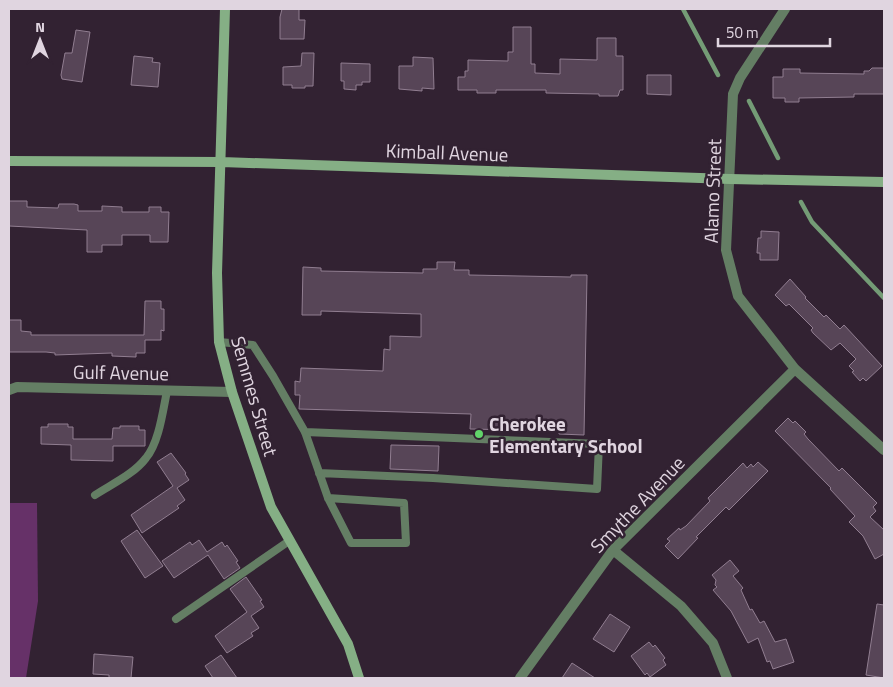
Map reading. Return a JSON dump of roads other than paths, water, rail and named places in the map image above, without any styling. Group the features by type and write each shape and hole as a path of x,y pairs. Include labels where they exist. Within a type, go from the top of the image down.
{"main road":[{"name":"Semmes Street","path":"225,9 222,162 217,273 219,342 232,392 271,507 348,644 359,678"},
{"name":"Kimball Avenue","path":"9,160 222,162 730,179 884,182"}],"street":[{"name":"Alamo Street","path":"785,9 740,78 732,94 726,250 738,296 795,369 884,450"},
{"name":"Smythe Avenue","path":"520,678 613,550 795,369"},
{"name":"Gulf Avenue","path":"9,390 16,387 232,392"},
{"path":"613,550 681,606 713,643 727,678"}],"lane":[{"path":"219,342 252,345 273,376 305,432 328,498 351,543 406,543 404,504 328,498"},
{"path":"95,496 147,458 161,422 167,391"},
{"path":"305,432 598,444 597,490 433,478 319,473"},
{"path":"176,619 289,541"}],"waterway":[{"path":"683,9 718,75"},
{"path":"749,101 778,158"},
{"path":"801,202 812,222 884,298"}],"place":[{"name":"Cherokee Elementary School","path":"479,434"}]}
